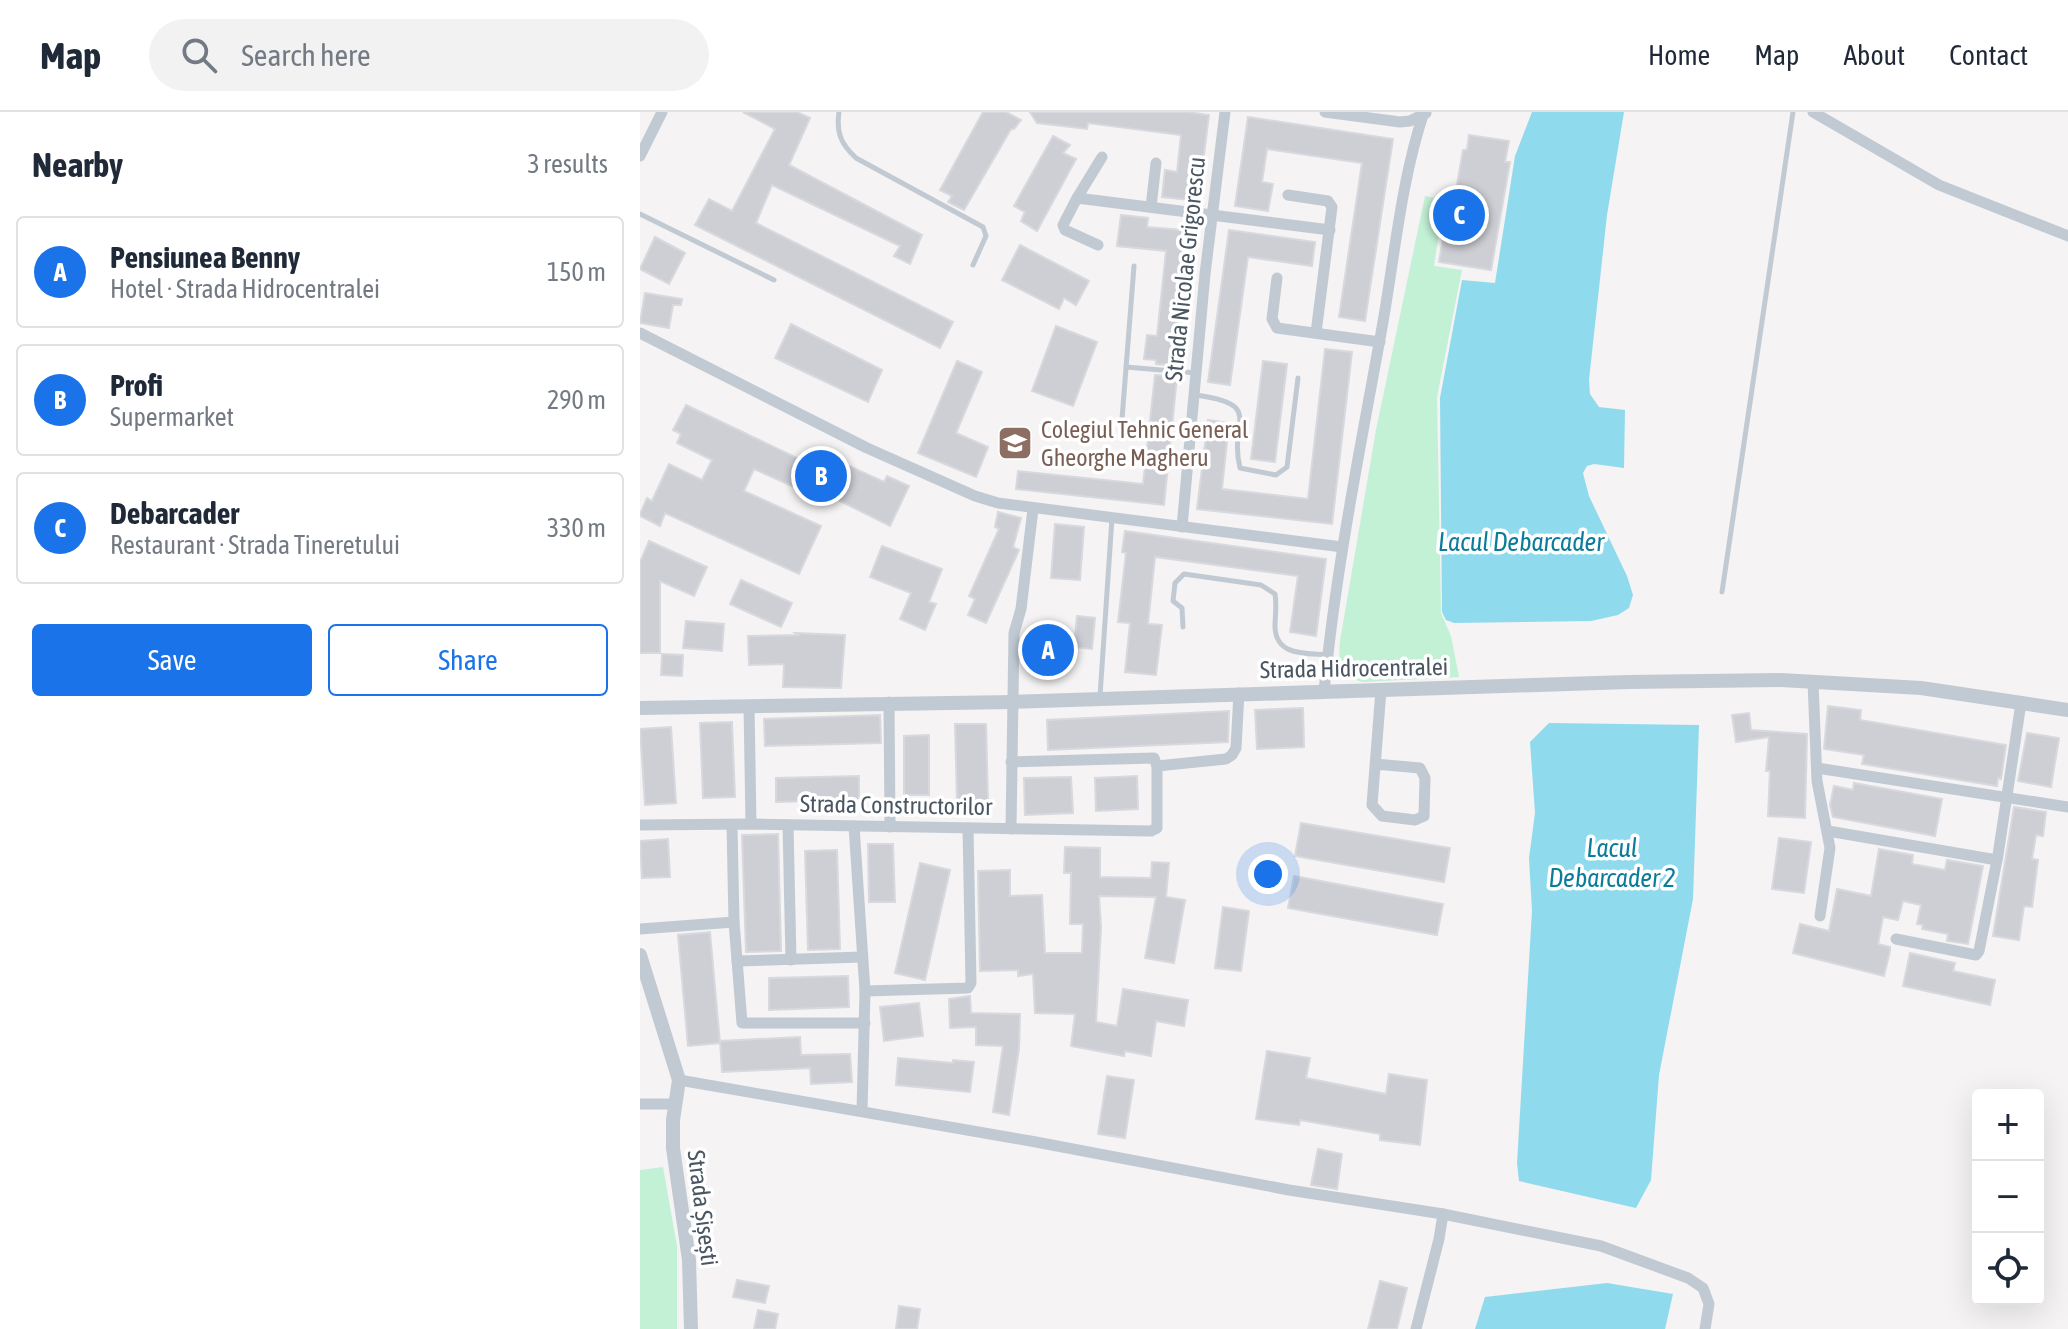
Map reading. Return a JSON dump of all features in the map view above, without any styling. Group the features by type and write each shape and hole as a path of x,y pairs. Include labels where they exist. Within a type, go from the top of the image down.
{"street":[{"path":"640,156 662,112"},
{"name":"Strada Nicolae Grigorescu","path":"1182,527 1211,215 1225,112"},
{"path":"1325,112 1400,122 1410,121 1425,113"},
{"path":"1813,112 1939,185 2068,236"},
{"path":"1324,692 1342,547 1410,157 1425,113"},
{"path":"1098,245 1065,230 1063,225 1102,157"},
{"path":"1151,207 1156,163"},
{"path":"1288,195 1331,203 1316,333"},
{"path":"1077,198 1330,230"},
{"path":"1277,278 1272,319 1277,328 1380,342"},
{"path":"640,333 867,448 975,496 1033,509 1342,547"},
{"path":"1011,829 1014,633 1021,609 1033,509"},
{"name":"Strada Hidrocentralei","path":"640,708 1012,702 1628,682 1813,682 1921,688 2068,710"},
{"path":"1813,682 1817,768 1822,816 1830,848 1820,916"},
{"path":"1375,764 1420,768 1425,778 1424,816 1415,820 1382,816 1372,805 1375,764 1381,690"},
{"path":"1011,762 1147,757 1154,758 1157,766 1226,759 1236,748 1239,693"},
{"path":"889,702 890,827"},
{"path":"1896,939 1976,955 1979,951 1997,860 2021,703"},
{"path":"749,705 751,824"},
{"name":"Strada Constructorilor","path":"640,825 1151,831 1157,828 1159,821 1157,766"},
{"path":"1817,768 2068,807"},
{"path":"732,825 734,922 742,1023 865,1023"},
{"path":"788,825 791,960"},
{"path":"854,826 865,991 862,1111"},
{"path":"865,991 962,990 971,983 968,828"},
{"path":"1828,831 1997,860"},
{"path":"640,929 734,922"},
{"name":"Strada Șișești","path":"640,955 679,1080 673,1120 673,1148 689,1260 691,1329"},
{"path":"737,961 862,957"},
{"path":"679,1080 1289,1190 1443,1214 1601,1246 1688,1278 1703,1288 1709,1304 1705,1329"},
{"path":"640,1104 676,1104"},
{"path":"1416,1329 1443,1214"}],"lane":[{"path":"839,112 839,137 856,158 983,227 986,236 973,265"},
{"path":"1722,592 1793,112"},
{"path":"640,214 774,280"},
{"path":"1122,419 1134,266"},
{"path":"1126,367 1196,373"},
{"path":"1194,395 1232,402 1238,408 1240,468 1276,475 1287,467 1298,378"},
{"path":"1100,698 1112,517"},
{"path":"1183,627 1182,608 1173,601 1175,583 1184,574 1261,585 1275,594 1279,644 1284,649 1328,655"}],"green space":[{"path":"1425,196 1444,200 1434,266 1462,270 1437,397 1441,613 1451,636 1459,677 1363,682 1349,676 1342,668 1340,641 1376,430"},
{"path":"663,1167 677,1246 677,1329 640,1329 640,1170"}],"water":[{"name":"Lacul Debarcader","path":"1532,112 1624,112 1607,215 1589,380 1590,394 1599,407 1625,410 1624,468 1594,464 1587,466 1583,473 1589,496 1633,595 1629,608 1618,615 1591,621 1454,623 1446,620 1442,612 1440,398 1462,280 1495,283 1515,156"},
{"name":"Lacul Debarcader 2","path":"1549,723 1699,725 1693,899 1659,1075 1651,1180 1636,1208 1519,1181 1517,1163 1532,911 1529,858 1535,813 1530,742"},
{"path":"1607,1283 1673,1294 1665,1329 1475,1329 1485,1297"}],"building":[{"path":"743,112 797,112 810,118 789,165 922,235 910,264 894,256 900,246 772,185 756,223 953,322 940,348 695,225 709,199 732,211 775,129"},
{"path":"983,112 1006,112 1021,120 1011,129 964,210 948,202 952,196 940,190"},
{"path":"1030,112 1187,112 1209,115 1198,201 1162,197 1165,170 1177,172 1181,135 1088,123 1087,129 1037,123"},
{"path":"1248,117 1393,139 1365,321 1339,317 1362,163 1267,149 1262,182 1273,184 1268,211 1235,206"},
{"path":"1469,135 1509,141 1505,162 1510,162 1491,270 1439,262 1449,201 1454,202 1463,150 1467,150"},
{"path":"1053,136 1070,145 1063,153 1076,159 1037,231 1021,221 1025,212 1014,206"},
{"path":"1121,215 1148,218 1147,227 1193,231 1179,366 1156,364 1156,360 1144,359 1147,335 1157,336 1166,251 1117,246"},
{"path":"1229,230 1315,242 1312,266 1248,257 1230,385 1208,382"},
{"path":"655,237 685,253 669,284 640,269"},
{"path":"1020,245 1089,281 1076,305 1064,298 1059,309 1002,280"},
{"path":"645,293 682,299 681,305 673,305 669,328 640,323"},
{"path":"791,324 882,370 868,402 775,358"},
{"path":"1056,326 1097,342 1073,406 1032,391"},
{"path":"1325,349 1352,352 1332,524 1197,509 1208,420 1229,423 1222,489 1308,499"},
{"path":"957,361 982,372 956,433 988,447 976,477 918,453"},
{"path":"1263,361 1287,364 1275,462 1251,459"},
{"path":"1155,375 1177,377 1164,505 1016,489 1018,471 1143,484"},
{"path":"686,405 839,478 845,464 884,482 887,476 909,486 890,526 824,493 821,499 754,469 744,491 821,526 799,574 665,513 660,526 640,514 647,498 652,501 669,464 702,480 712,460 677,443 681,434 673,430"},
{"path":"998,512 1021,518 1013,547 1019,550 986,623 968,615 975,599 969,596 999,529 995,527"},
{"path":"1055,524 1084,527 1080,580 1051,578"},
{"path":"1125,531 1326,559 1316,636 1290,632 1298,576 1155,557 1148,624 1162,625 1156,675 1125,672 1130,623 1118,622 1126,553 1122,552"},
{"path":"649,541 707,567 694,596 660,581 660,653 640,653 640,562"},
{"path":"882,546 942,569 929,602 936,604 925,630 900,619 911,593 870,577"},
{"path":"741,580 792,603 781,627 730,604"},
{"path":"1077,616 1095,618 1092,649 1074,647"},
{"path":"686,621 724,624 722,651 683,648"},
{"path":"795,633 845,635 841,688 783,687 784,664 749,665 748,636 798,635"},
{"path":"662,654 683,655 682,676 661,675"},
{"path":"1828,706 1861,710 1860,720 2006,745 2001,779 1998,778 1997,786 1862,764 1864,755 1824,749"},
{"path":"1303,708 1304,747 1257,749 1255,710"},
{"path":"1229,711 1228,742 1048,750 1047,720"},
{"path":"1749,713 1751,730 1807,734 1805,818 1768,816 1770,771 1766,771 1769,737 1736,742 1732,715"},
{"path":"880,715 881,743 765,746 764,719"},
{"path":"732,722 735,797 703,798 700,723"},
{"path":"955,724 986,724 988,801 957,802"},
{"path":"671,727 676,803 645,805 640,729"},
{"path":"2027,733 2059,738 2051,787 2018,781"},
{"path":"929,735 929,795 904,795 904,736"},
{"path":"859,776 859,800 776,802 776,778"},
{"path":"1137,776 1138,809 1096,811 1095,778"},
{"path":"1071,777 1073,813 1025,815 1024,778"},
{"path":"1854,783 1942,799 1935,836 1833,817 1830,805 1834,786 1853,790"},
{"path":"2014,807 2046,812 2043,836 2036,835 2032,859 2038,860 2032,907 2024,906 2019,940 1993,936"},
{"path":"1301,823 1450,848 1444,882 1295,856"},
{"path":"778,834 781,951 746,952 742,835"},
{"path":"1779,838 1811,842 1804,893 1772,889"},
{"path":"668,839 670,877 642,878 640,841"},
{"path":"868,844 893,844 895,902 869,902"},
{"path":"1065,847 1100,848 1100,877 1151,878 1152,862 1169,863 1166,897 1185,900 1174,963 1145,958 1156,897 1099,896 1101,927 1096,1022 1117,1026 1123,989 1188,1000 1184,1026 1156,1021 1151,1056 1125,1051 1124,1056 1071,1046 1075,1014 1035,1013 1033,974 1018,976 1018,970 980,971 978,871 1010,870 1010,896 1042,895 1045,953 1082,953 1083,924 1070,924 1071,873 1064,873"},
{"path":"1879,849 1913,855 1912,864 1945,870 1947,860 1983,866 1968,944 1947,941 1948,934 1922,929 1923,925 1917,924 1921,905 1903,901 1898,920 1883,917 1878,944 1890,947 1884,976 1793,953 1800,924 1829,931 1837,889 1871,896"},
{"path":"837,850 840,949 808,950 805,851"},
{"path":"920,863 950,870 925,980 895,973"},
{"path":"1294,876 1443,904 1437,935 1288,908"},
{"path":"1223,907 1249,911 1241,971 1215,968"},
{"path":"710,932 720,1043 688,1046 678,935"},
{"path":"1910,953 1955,963 1953,971 1995,980 1990,1005 1903,986"},
{"path":"848,976 849,1007 769,1010 769,978"},
{"path":"970,996 971,1013 1020,1014 1019,1049 1009,1115 993,1112 1003,1046 976,1045 976,1027 950,1028 949,999"},
{"path":"919,1003 923,1036 884,1041 880,1007"},
{"path":"800,1037 801,1055 850,1054 852,1082 811,1084 810,1068 722,1072 720,1041"},
{"path":"1267,1051 1310,1058 1306,1078 1386,1094 1389,1074 1427,1080 1420,1145 1380,1140 1380,1134 1300,1120 1299,1125 1256,1119"},
{"path":"898,1058 974,1062 970,1092 896,1085"},
{"path":"1107,1076 1134,1080 1125,1138 1098,1134"},
{"path":"1318,1149 1342,1154 1337,1189 1311,1185"},
{"path":"737,1280 769,1286 765,1303 733,1297"},
{"path":"1380,1281 1407,1288 1397,1329 1368,1329"},
{"path":"899,1306 920,1309 917,1329 896,1329"},
{"path":"758,1310 778,1314 775,1329 754,1329"}],"place":[{"name":"Debarcader","path":"1459,215"},
{"name":"Colegiul Tehnic General Gheorghe Magheru","path":"1015,443"},
{"name":"Profi","path":"821,476"},
{"name":"Pensiunea Benny","path":"1048,650"}]}
